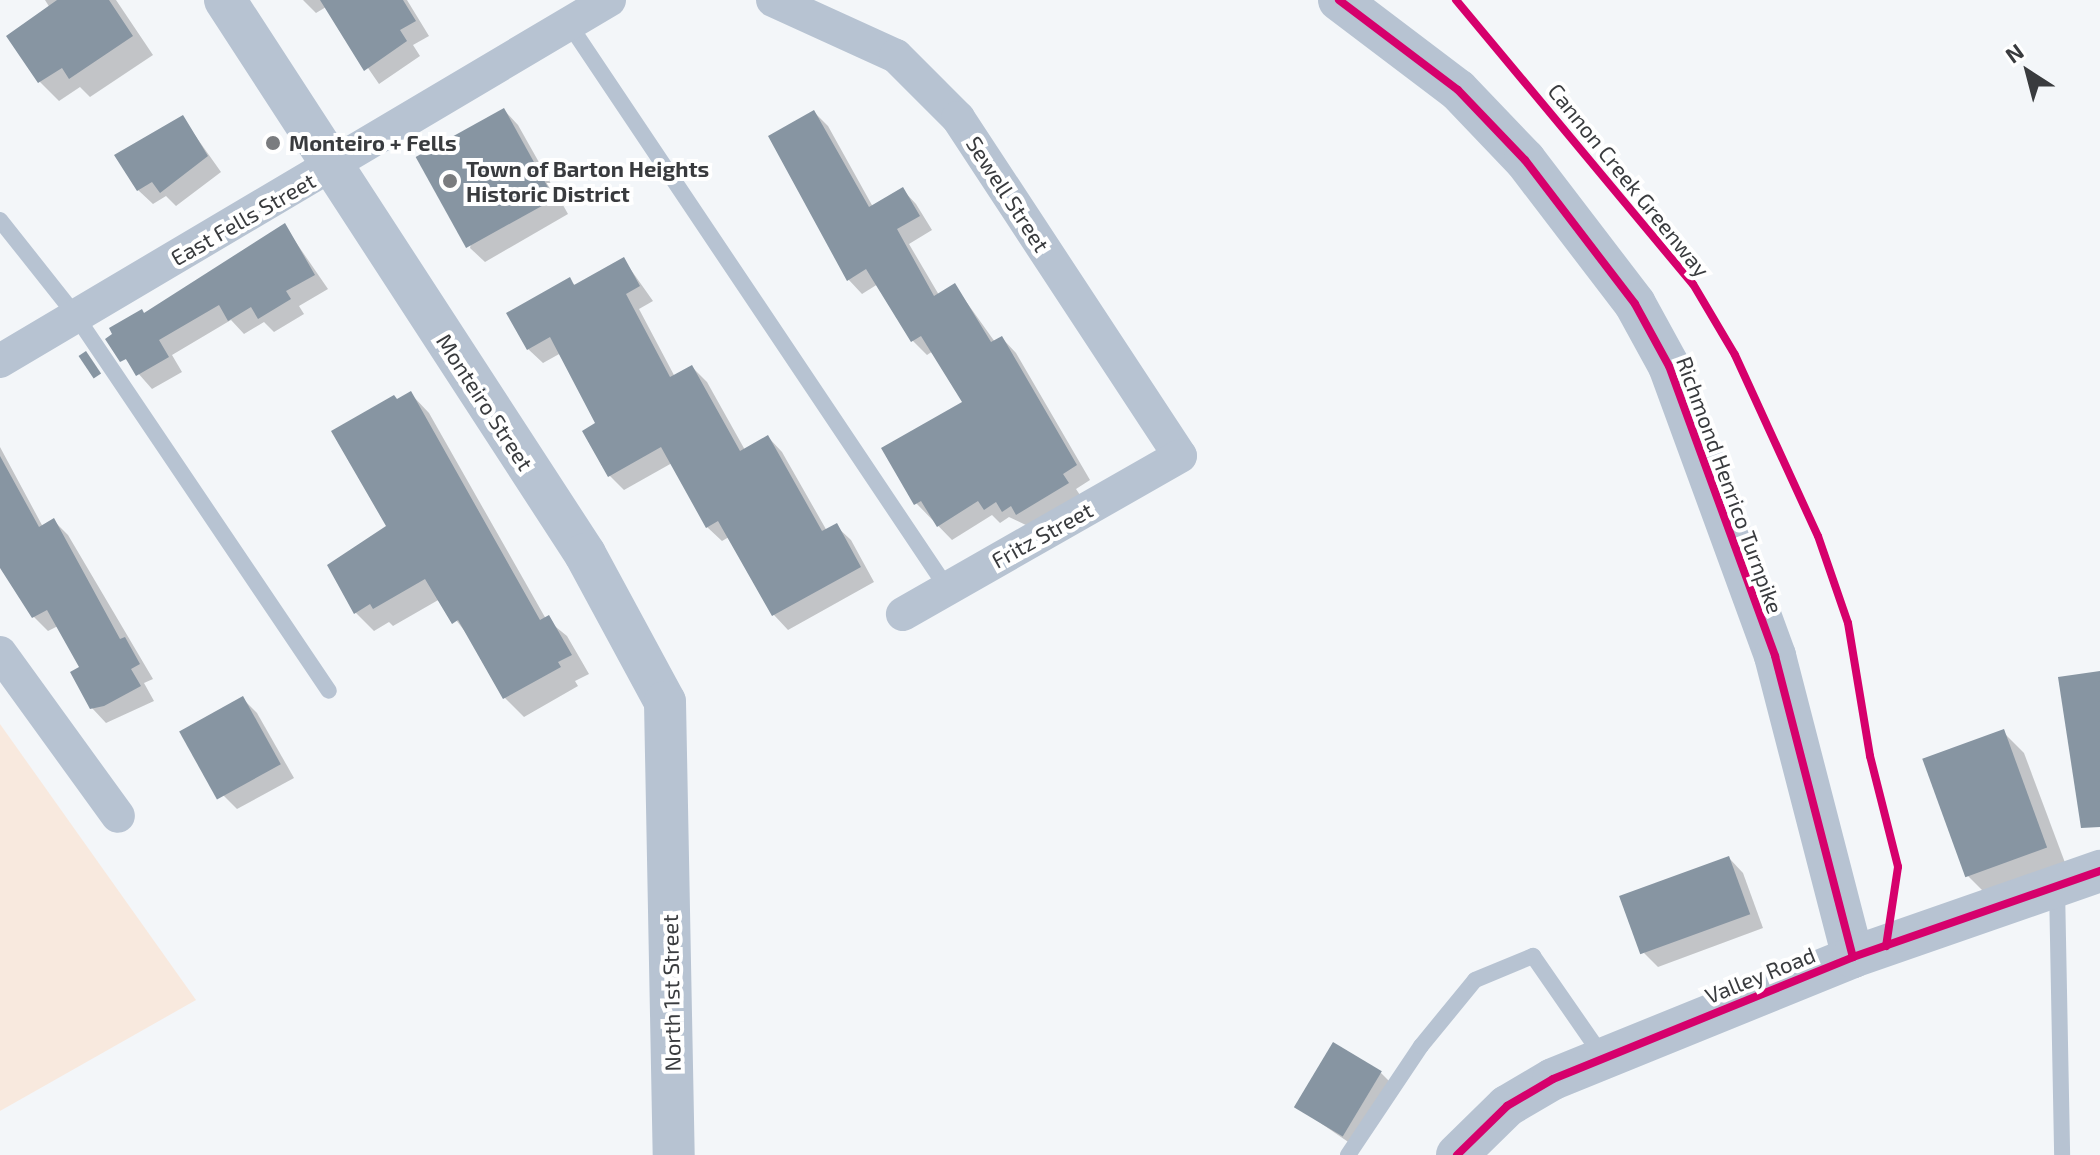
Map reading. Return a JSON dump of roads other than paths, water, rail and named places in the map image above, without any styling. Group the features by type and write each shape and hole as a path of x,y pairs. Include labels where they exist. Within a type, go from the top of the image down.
{"street":[{"name":"Monteiro Street","path":"225,0 585,554 665,702 669,831"},
{"name":"East Fells Street","path":"0,361 332,167 609,0"},
{"name":"Sewell Street","path":"773,0 896,56 958,118 1180,456"},
{"name":"Richmond Henrico Turnpike","path":"1339,0 1458,90 1525,160 1635,304 1669,366 1775,656 1853,957"},
{"name":"Fritz Street","path":"903,614 1180,456"},
{"path":"0,653 118,816"},
{"name":"North 1st Street","path":"669,831 674,1155"},
{"name":"Valley Road","path":"1457,1155 1507,1106 1603,1058 1853,957 2100,871"}],"lane":[{"path":"569,24 947,588"},
{"path":"0,220 76,316 329,691"},
{"path":"2057,886 2062,1155"},
{"path":"1348,1155 1421,1046 1475,980 1533,956 1603,1058"}],"place":[{"name":"Monteiro + Fells","path":"273,143"},
{"name":"Town of Barton Heights Historic District","path":"450,181"}]}
